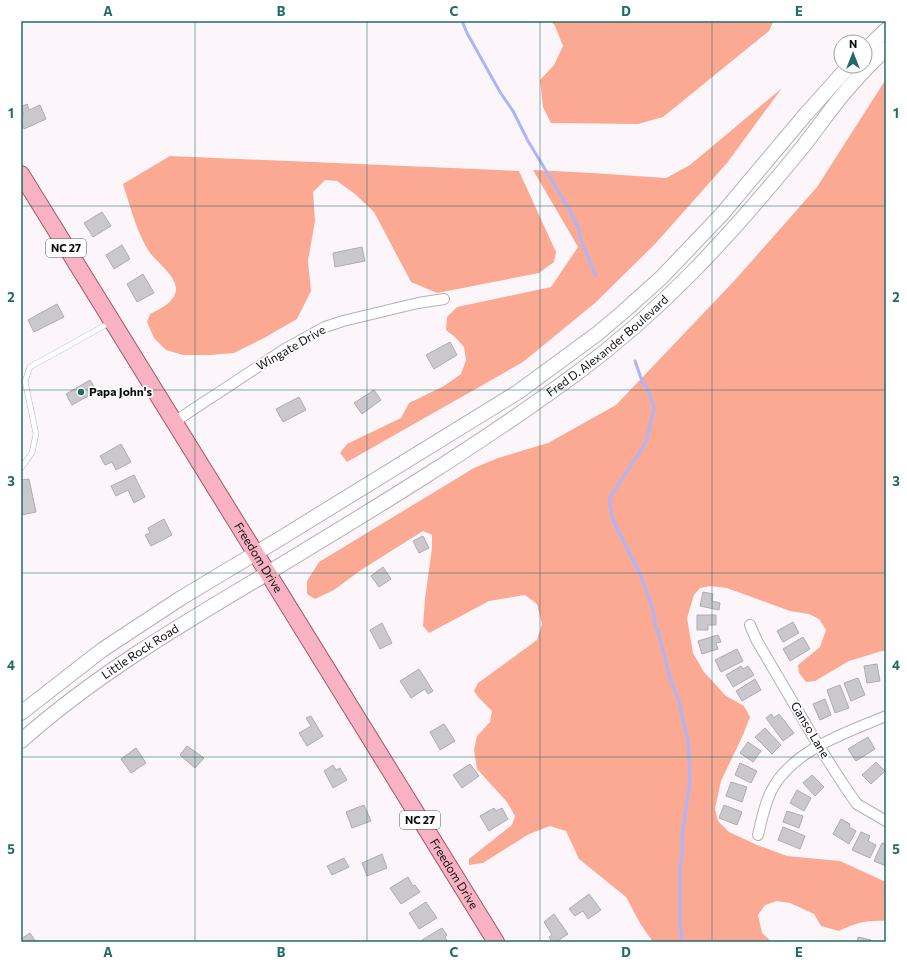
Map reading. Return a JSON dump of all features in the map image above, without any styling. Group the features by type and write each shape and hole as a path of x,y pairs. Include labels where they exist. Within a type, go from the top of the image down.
{"main road":[{"path":"873,42 886,30"},
{"name":"Fred D. Alexander Boulevard","path":"267,573 456,456 576,374 612,347 675,291 710,255 799,153 841,97 886,49"},
{"name":"Fred D. Alexander Boulevard","path":"255,553 518,392 597,334 662,277 722,214 806,114 842,74"},
{"name":"Freedom Drive","path":"21,174 496,942"},
{"name":"Little Rock Road","path":"21,713 102,650 181,598 255,553"},
{"name":"Little Rock Road","path":"21,741 72,698 112,670 267,573"}],"street":[{"name":"Wingate Drive","path":"174,422 285,349 326,327 343,321 444,299"},
{"name":"Ganso Lane","path":"750,625 757,641 818,745 845,787 858,804 886,821"},
{"path":"758,835 764,808 774,786 783,774 818,745 886,716"}],"lane":[{"path":"21,468 32,453 36,434 25,381 30,368 111,321"}],"shaded area":[{"path":"551,21 773,22 769,31 663,117 638,124 551,123 543,107 540,80 554,65 563,46 555,26"},
{"path":"886,79 886,651 849,661 815,681 806,682 799,673 798,665 820,647 826,630 819,619 809,614 790,611 727,588 710,586 700,588 694,595 687,618 693,653 704,672 726,696 744,706 750,717 721,781 715,809 718,821 729,832 757,845 787,856 840,861 886,882 886,921 861,923 839,931 821,926 814,914 790,903 777,901 765,905 758,915 762,933 772,942 653,942 641,925 626,897 579,859 566,831 550,826 529,834 483,863 469,865 469,859 512,825 515,816 507,802 477,769 474,750 477,736 490,722 492,711 474,691 478,683 537,640 542,624 537,604 525,595 489,601 429,633 423,626 432,548 432,535 423,531 361,570 334,590 315,599 307,594 307,581 319,562 474,468 498,458 548,443 616,405 735,280 817,187"},
{"path":"782,88 727,163 655,244 595,303 523,362 347,462 340,453 347,444 401,418 409,403 444,386 461,374 466,360 464,347 446,330 447,317 457,307 551,287 578,247 533,170 666,178 690,165"},
{"path":"170,156 519,171 556,252 554,262 539,273 437,293 411,282 374,212 355,194 337,181 325,180 313,192 315,221 308,261 311,291 297,319 234,353 183,355 166,350 154,338 147,322 150,314 170,302 175,295 176,290 173,279 148,250 140,234 123,184"}],"building":[{"path":"27,104 29,110 40,105 46,119 24,129 21,122 21,117 24,115 21,107"},
{"path":"102,212 111,226 93,237 84,223"},
{"path":"122,245 130,259 114,269 106,255"},
{"path":"362,247 365,261 335,267 333,253"},
{"path":"143,274 154,293 137,302 127,284"},
{"path":"57,304 64,317 34,332 28,320"},
{"path":"450,342 457,355 434,369 426,355"},
{"name":"Papa John's","path":"90,380 97,391 72,405 66,394"},
{"path":"374,390 381,400 362,414 354,403"},
{"path":"299,397 306,410 283,422 276,409"},
{"path":"121,444 131,462 116,470 112,462 105,465 100,456"},
{"path":"134,475 145,497 134,503 128,490 116,496 111,486"},
{"path":"29,479 36,512 21,515 21,480"},
{"path":"164,519 172,535 151,546 145,535 150,533 148,528"},
{"path":"423,536 429,548 419,553 413,541"},
{"path":"383,567 391,579 379,587 371,576"},
{"path":"703,592 713,594 712,601 720,603 719,610 700,606"},
{"path":"697,615 716,615 716,625 708,625 708,630 697,630"},
{"path":"793,622 799,633 783,642 777,631"},
{"path":"382,623 392,643 380,649 370,630"},
{"path":"718,635 721,642 716,643 718,649 702,654 698,641"},
{"path":"803,637 810,649 790,661 783,649"},
{"path":"737,649 743,661 721,672 715,660"},
{"path":"877,664 880,681 867,683 864,666"},
{"path":"741,666 743,669 748,666 754,675 733,687 726,675"},
{"path":"419,669 433,691 428,694 425,689 411,698 400,681"},
{"path":"858,678 865,695 851,701 844,683"},
{"path":"755,679 761,690 742,701 736,691"},
{"path":"840,685 849,708 835,713 827,690"},
{"path":"825,699 831,715 820,720 813,704"},
{"path":"771,714 774,718 779,714 794,733 783,741 766,718"},
{"path":"311,716 323,736 307,746 299,733 311,726 306,718"},
{"path":"444,724 455,741 440,750 430,732"},
{"path":"765,728 781,745 772,754 755,737"},
{"path":"868,737 875,749 856,761 848,749"},
{"path":"748,742 761,751 753,762 740,753"},
{"path":"187,746 204,758 195,768 180,755"},
{"path":"136,748 146,763 131,773 121,759"},
{"path":"876,762 885,771 871,784 862,775"},
{"path":"740,763 757,771 751,783 735,775"},
{"path":"470,764 479,776 462,788 453,775"},
{"path":"333,765 336,770 340,768 347,780 333,788 324,771"},
{"path":"812,775 824,787 815,796 803,783"},
{"path":"731,782 747,787 742,802 726,796"},
{"path":"797,790 811,798 804,811 790,803"},
{"path":"364,805 371,821 352,828 346,812"},
{"path":"724,805 742,812 737,825 719,818"},
{"path":"494,808 496,811 502,808 508,819 489,831 480,816"},
{"path":"787,811 803,816 799,828 783,822"},
{"path":"841,819 850,824 849,827 856,831 849,844 833,834"},
{"path":"783,827 805,836 800,849 778,840"},
{"path":"861,832 870,836 868,841 876,845 870,858 852,850"},
{"path":"882,843 886,844 886,866 874,861"},
{"path":"382,854 387,868 367,876 362,863"},
{"path":"344,858 349,867 332,875 327,866"},
{"path":"408,877 413,886 415,885 420,892 401,904 390,888"},
{"path":"589,894 601,910 588,919 583,911 575,916 569,909"},
{"path":"426,902 437,918 419,929 409,913"},
{"path":"554,914 568,934 556,942 552,942 549,937 552,935 544,922"},
{"path":"442,928 447,935 445,937 448,942 424,942 422,940"},
{"path":"30,933 36,942 21,942 21,939"},
{"path":"858,937 871,940 870,942 857,942"}],"waterway":[{"path":"462,21 467,33 500,92 513,111 528,141 569,209 579,230 580,238 596,276"},
{"path":"635,361 643,384 646,385 654,408 646,442 609,499 613,520 639,572 653,610 656,628 670,678 681,707 680,709 688,739 690,780 682,837 682,856 680,867 680,923 682,942"}],"place":[{"name":"Papa John's","path":"81,392"}]}
